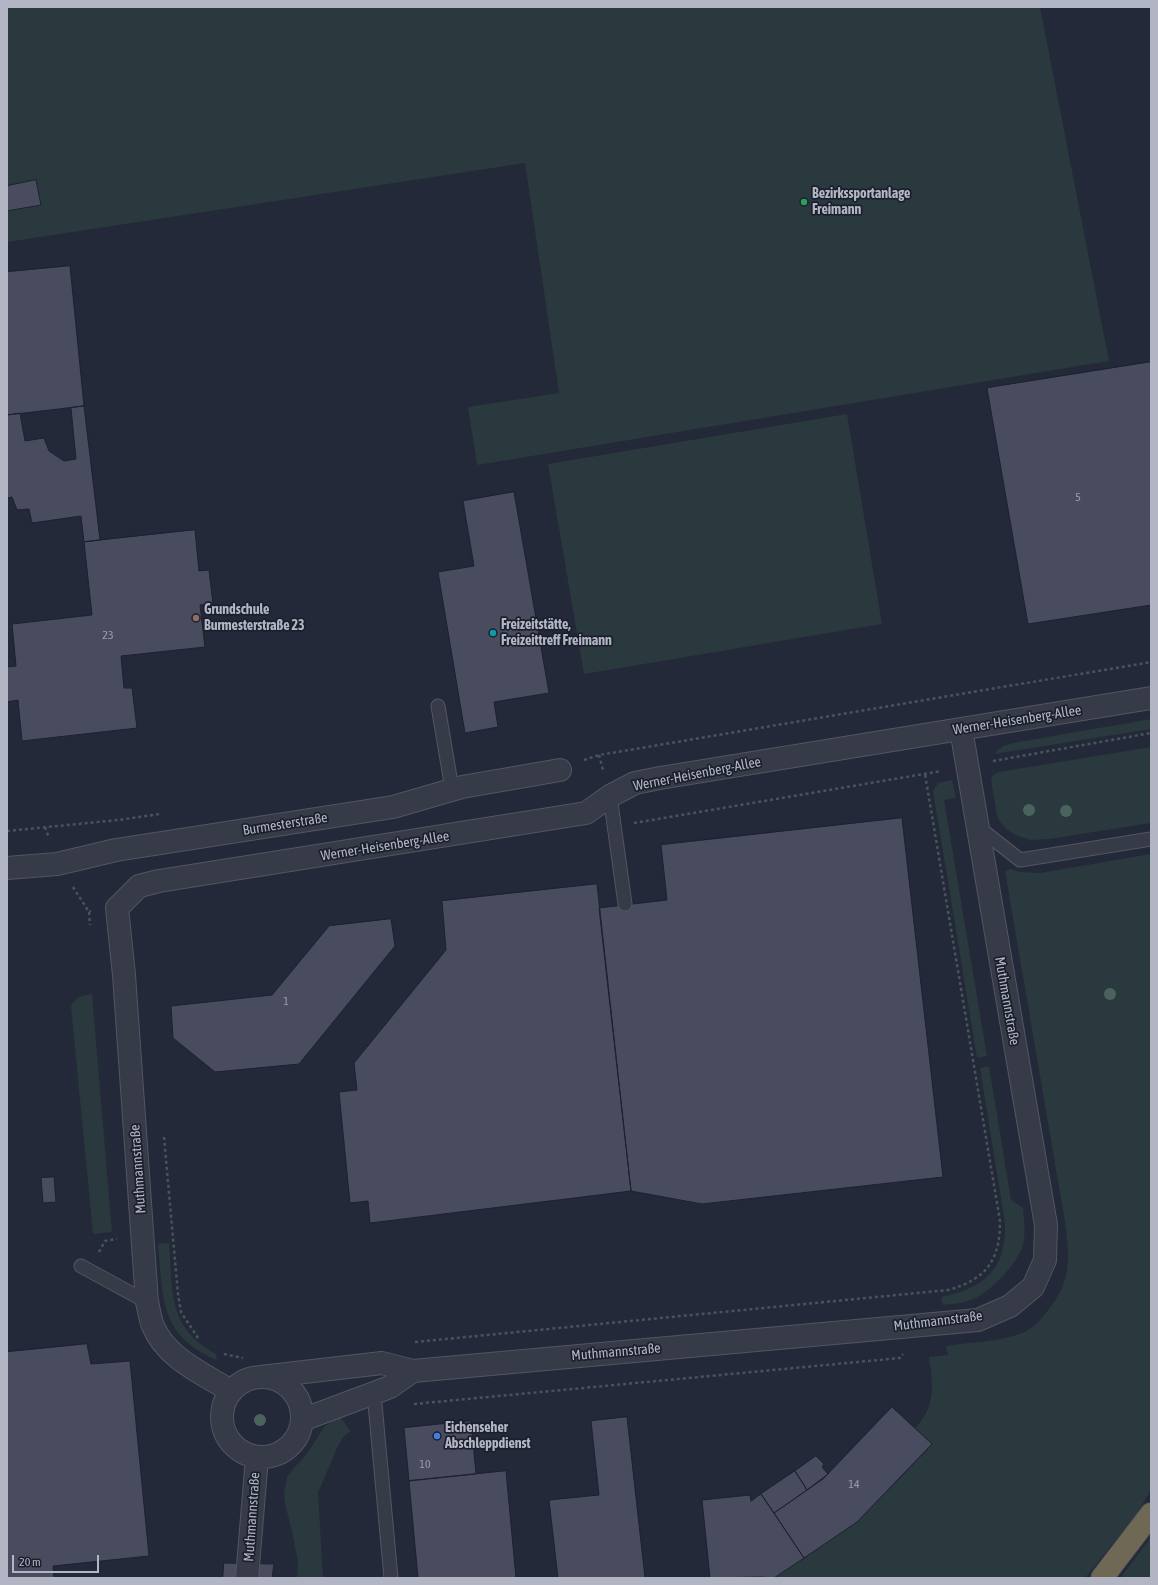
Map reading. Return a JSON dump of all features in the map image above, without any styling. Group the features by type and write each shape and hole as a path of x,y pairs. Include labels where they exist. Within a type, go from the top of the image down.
{"highway":[{"path":"1102,1578 1151,1514"}],"street":[{"name":"Werner-Heisenberg-Allee","path":"117,908 139,886 159,881 586,813 610,796 635,783 1151,698"},
{"name":"Muthmannstraße","path":"413,1371 390,1386 376,1402 302,1420 299,1432 295,1438 282,1452 270,1456 257,1457 245,1454 235,1447 225,1432 222,1413 224,1402 231,1391 239,1384 249,1379 382,1363 413,1371 978,1320 1010,1306 1032,1287 1045,1260 1046,1225 961,729"},
{"name":"Burmesterstraße","path":"7,868 57,864 116,850 393,808 452,789 560,770"},
{"name":"Muthmannstraße","path":"117,908 124,975 147,1302 152,1326 166,1348 184,1363 231,1391"},
{"path":"261,1377 274,1379 286,1385 295,1394 300,1406 302,1420"},
{"name":"Muthmannstraße","path":"247,1578 257,1457"}],"lane":[{"path":"438,706 452,789"},
{"path":"610,796 625,904"},
{"path":"978,827 1020,860 1151,839"},
{"path":"85,1268 147,1302"},
{"path":"376,1402 391,1578"}],"path":[{"path":"599,755 1151,662"},
{"path":"614,826 925,774 1151,733"},
{"path":"411,1343 942,1291 960,1287 980,1276 993,1261 1000,1239 1000,1221 925,774"},
{"path":"163,1131 178,1294 181,1312 188,1326 200,1340"},
{"path":"85,1268 105,1240 142,1236"},
{"path":"376,1402 415,1404 900,1358 923,1324"},
{"path":"218,1351 225,1355 246,1359"}],"shaded area":[{"name":"Bezirkssportanlage Freimann","path":"7,7 1040,7 1109,361 477,465 468,407 559,393 525,163 7,242"},
{"path":"847,414 882,624 584,674 548,464"},
{"path":"1151,719 1151,729 994,754 1003,746 1013,743"},
{"path":"1151,747 1151,823 1049,839 1031,840 1018,836 1007,830 997,816 991,780 993,775 999,772"},
{"path":"952,780 956,798 944,800 987,1056 977,1058 933,791 938,783"},
{"path":"1151,854 1151,1490 1138,1512 1085,1578 774,1578 857,1522 932,1445 915,1428 927,1412 930,1403 932,1386 929,1357 948,1355 946,1346 994,1340 1013,1336 1026,1331 1043,1317 1064,1284 1068,1264 1066,1228 1005,871 1010,869 1020,872 1040,873"},
{"path":"92,994 112,1232 93,1234 71,1006 77,998"},
{"path":"989,1066 1011,1200 1023,1208 1024,1240 1020,1252 1009,1269 988,1290 970,1300 943,1305 941,1297 970,1288 981,1282 990,1274 1002,1253 1005,1223 980,1068"},
{"path":"169,1243 173,1293 181,1320 189,1332 200,1343 216,1354 217,1360 198,1350 184,1339 174,1327 168,1313 161,1282 158,1244"},
{"path":"339,1416 351,1431 344,1436 337,1448 318,1493 323,1578 297,1578 298,1562 284,1493 287,1477 306,1455 325,1426"},
{"path":"1151,1537 1151,1578 1120,1578"}],"building":[{"path":"36,180 41,205 7,211 7,186"},
{"path":"70,266 84,406 7,415 7,272"},
{"path":"1151,362 1151,605 1028,624 987,388"},
{"path":"84,406 100,540 84,542 81,516 32,523 29,509 17,510 12,497 7,498 7,415 20,413 25,441 44,438 49,451 64,461 76,459 71,408"},
{"name":"Freizeitstätte, Freizeittreff Freimann","path":"514,492 549,693 494,702 498,727 465,733 438,572 474,566 463,501"},
{"path":"195,530 199,571 209,570 213,604 200,605 205,647 121,656 124,688 132,688 137,728 22,741 18,700 7,702 7,667 16,666 12,624 92,615 84,542"},
{"path":"902,818 943,1177 702,1204 631,1191 599,908 667,900 661,845"},
{"path":"597,884 631,1191 370,1223 368,1201 350,1203 339,1092 357,1090 354,1063 446,950 442,901"},
{"path":"391,919 395,946 299,1064 215,1072 173,1038 171,1006 272,995 329,926"},
{"path":"54,1177 56,1202 43,1203 41,1178"},
{"path":"87,1344 91,1364 130,1361 149,1556 53,1566 54,1578 7,1578 7,1352"},
{"path":"892,1407 932,1444 857,1522 804,1558 774,1513 823,1479"},
{"path":"627,1417 645,1578 558,1578 549,1500 599,1495 591,1421"},
{"path":"471,1421 476,1474 409,1481 404,1428"},
{"path":"816,1456 824,1464 822,1467 828,1474 807,1490 795,1471"},
{"path":"506,1471 516,1578 418,1578 409,1481"},
{"path":"795,1471 807,1490 774,1513 761,1494"},
{"path":"761,1494 804,1558 774,1578 710,1578 702,1500 750,1495 751,1501"},
{"path":"224,1563 274,1564 272,1578 223,1578"}],"place":[{"name":"Bezirkssportanlage Freimann","path":"804,202"},
{"name":"Grundschule Burmesterstraße 23","path":"196,618"},
{"name":"Freizeitstätte, Freizeittreff Freimann","path":"493,633"},
{"name":"Eichenseher Abschleppdienst","path":"437,1436"}]}
